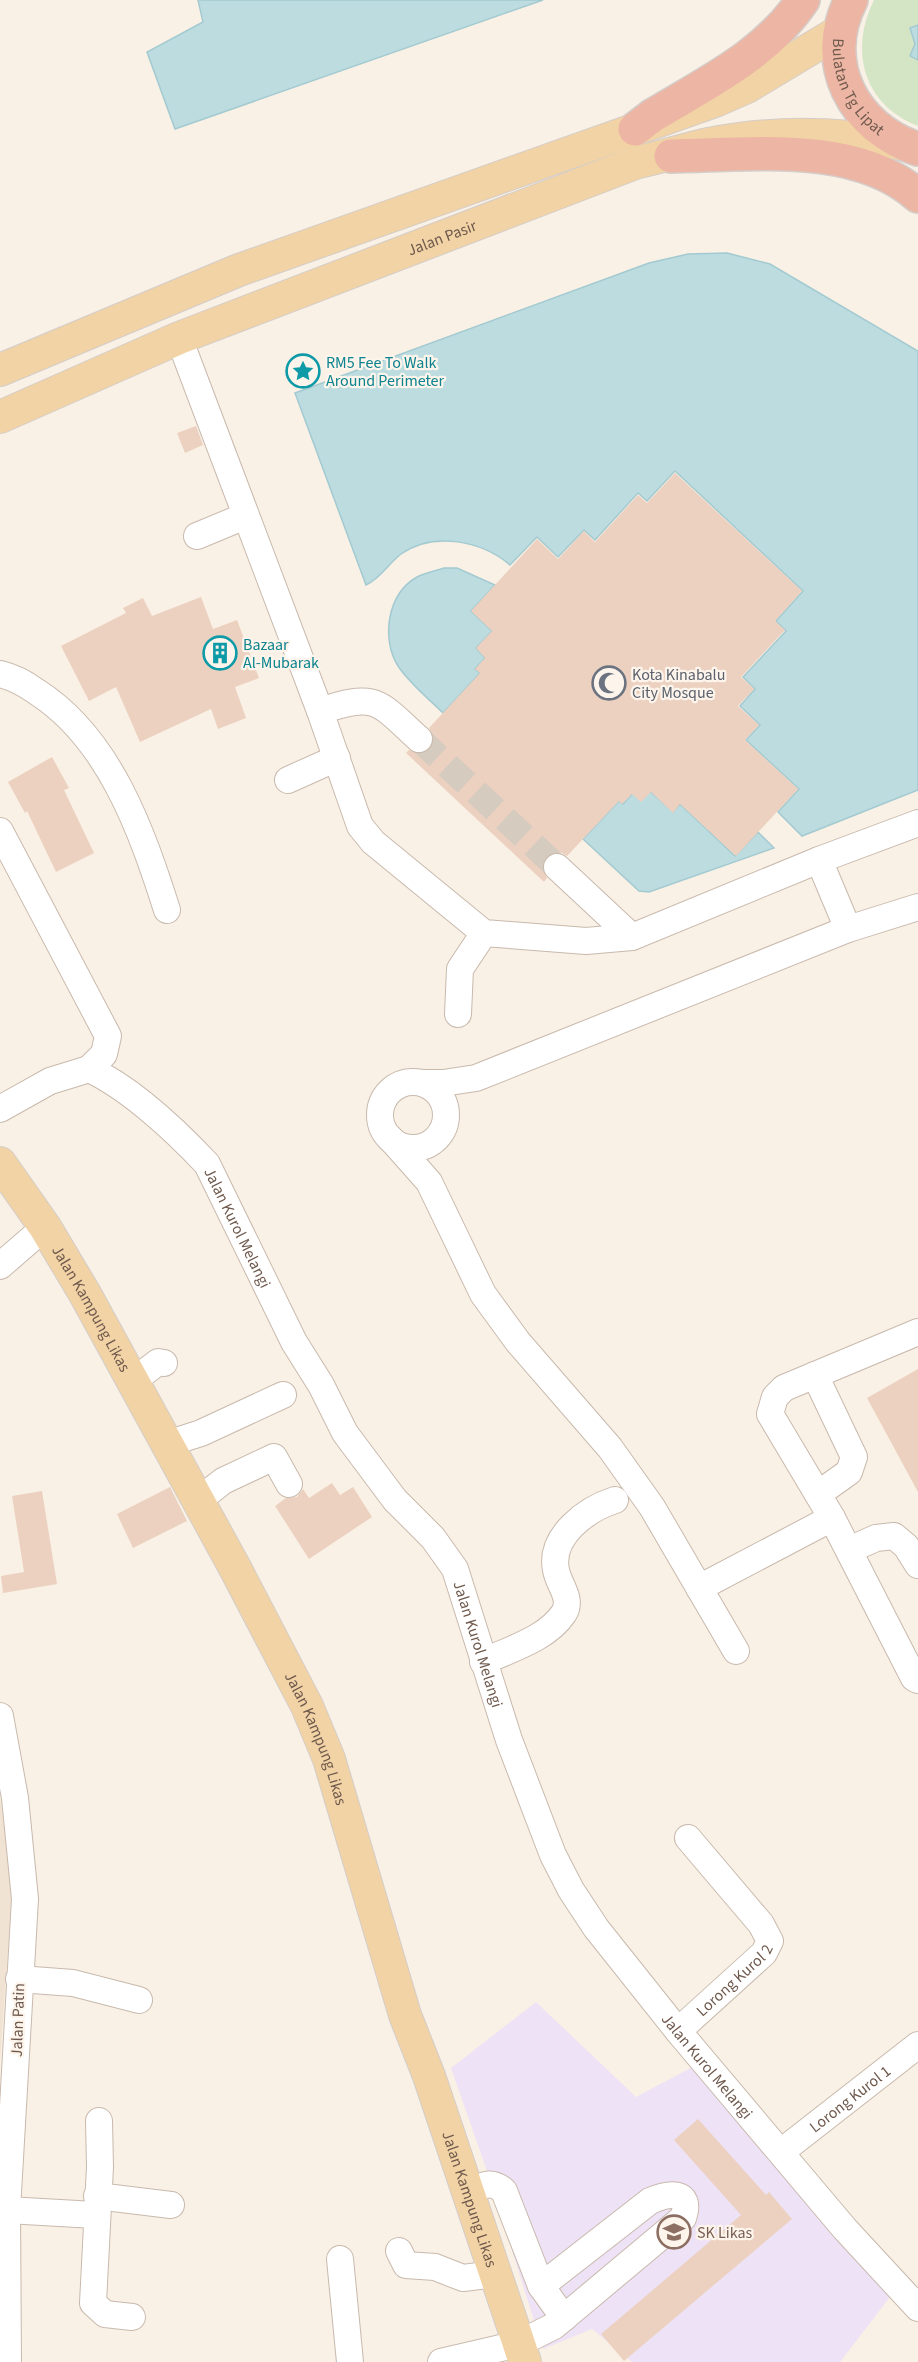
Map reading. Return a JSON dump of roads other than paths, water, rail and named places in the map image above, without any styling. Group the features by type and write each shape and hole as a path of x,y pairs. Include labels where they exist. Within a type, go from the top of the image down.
{"highway":[{"path":"635,129 762,47 786,25 803,0"},
{"name":"Bulatan Tg Lipat","path":"845,11 840,66 851,98 873,125 911,149"},
{"path":"671,156 798,156 847,160 869,166 891,176 918,196"}],"main road":[{"path":"0,370 239,270 747,87 845,11"},
{"name":"Jalan Pasir","path":"0,417 179,338 638,162 671,156 708,144 784,135 834,136 911,149"},
{"name":"Jalan Kampung Likas","path":"0,1163 45,1227 85,1294 307,1706 329,1759 405,2015 429,2076 522,2353"}],"street":[{"path":"179,338 320,711 360,826 373,842 484,933 586,941 632,937 819,860 918,823"},
{"path":"197,536 245,516"},
{"path":"0,674 27,685 47,698 86,738 133,815 150,855 166,910"},
{"path":"320,711 352,700 367,699 379,703 419,739"},
{"path":"288,780 336,758"},
{"path":"0,831 108,1036 104,1054 89,1069 50,1081 0,1109"},
{"path":"819,860 848,929"},
{"path":"557,867 632,937"},
{"path":"736,1651 652,1508 610,1448 518,1342 483,1294 429,1182 390,1138 380,1119 385,1097 402,1083 443,1083 476,1078 848,929 918,907"},
{"path":"458,1014 460,969 484,933"},
{"name":"Jalan Kurol Melangi","path":"89,1069 126,1093 190,1146 207,1164 294,1342 321,1384 345,1433 395,1500 433,1538 455,1569 518,1767 562,1875 596,1928 678,2031 918,2308"},
{"path":"429,1182 431,1155 442,1127 457,1097 476,1078"},
{"path":"390,1138 398,1144 420,1148 442,1127 441,1096 424,1083"},
{"path":"0,1266 45,1227"},
{"path":"918,1332 784,1388 775,1396 770,1414 832,1518 914,1678 918,1680"},
{"path":"132,1382 158,1362 164,1363"},
{"path":"815,1375 854,1457 849,1472 818,1494"},
{"path":"167,1444 201,1433 283,1395"},
{"path":"198,1500 224,1481 274,1457 289,1484"},
{"path":"483,1662 548,1631 566,1611 566,1593 556,1572 554,1557 560,1540 593,1509 615,1500"},
{"path":"699,1588 832,1518"},
{"path":"849,1550 876,1538 894,1536 906,1546 918,1565"},
{"name":"Jalan Patin","path":"0,1716 7,1743 22,1848 25,1899 7,2210 8,2362"},
{"name":"Lorong Kurol 2","path":"678,2031 764,1953 770,1941 761,1924 688,1838"},
{"path":"19,1979 73,1983 140,2000"},
{"name":"Lorong Kurol 1","path":"781,2152 918,2045"},
{"path":"99,2121 93,2302 105,2314 132,2317"},
{"path":"467,2192 489,2183 497,2184 504,2191 541,2286 564,2318"},
{"path":"441,2362 522,2353 683,2218 686,2210 684,2201 678,2195 667,2193 650,2201 541,2286"},
{"path":"7,2210 96,2205 171,2205"},
{"path":"399,2251 406,2265 435,2267 464,2278 495,2274"},
{"path":"340,2259 350,2362"}],"water":[{"path":"198,0 543,0 175,129 147,52 203,22"},
{"path":"918,25 918,60 910,56 915,44 910,28"},
{"path":"727,253 770,264 918,351 918,790 802,836 778,812 799,789 746,740 760,725 740,706 755,689 743,677 786,631 776,621 803,591 675,471 647,501 638,493 595,540 584,530 558,557 537,537 510,565 486,550 472,545 443,541 428,543 401,554 376,579 366,585 295,393 649,263 688,254"},
{"path":"444,568 457,568 495,585 471,611 492,631 476,648 485,658 475,669 480,673 443,713 398,666 390,643 389,630 393,606 399,594 417,577"},
{"path":"651,792 673,812 680,804 735,856 758,832 774,848 649,892 639,891 583,839 619,801 623,804 632,794"}],"tunnel":[{"path":"419,739 557,867"}],"place":[{"name":"RM5 Fee To Walk Around Perimeter","path":"303,371"},
{"name":"Bazaar Al-Mubarak","path":"220,653"},
{"name":"Kota Kinabalu City Mosque","path":"609,683"},
{"name":"SK Likas","path":"674,2232"}]}
